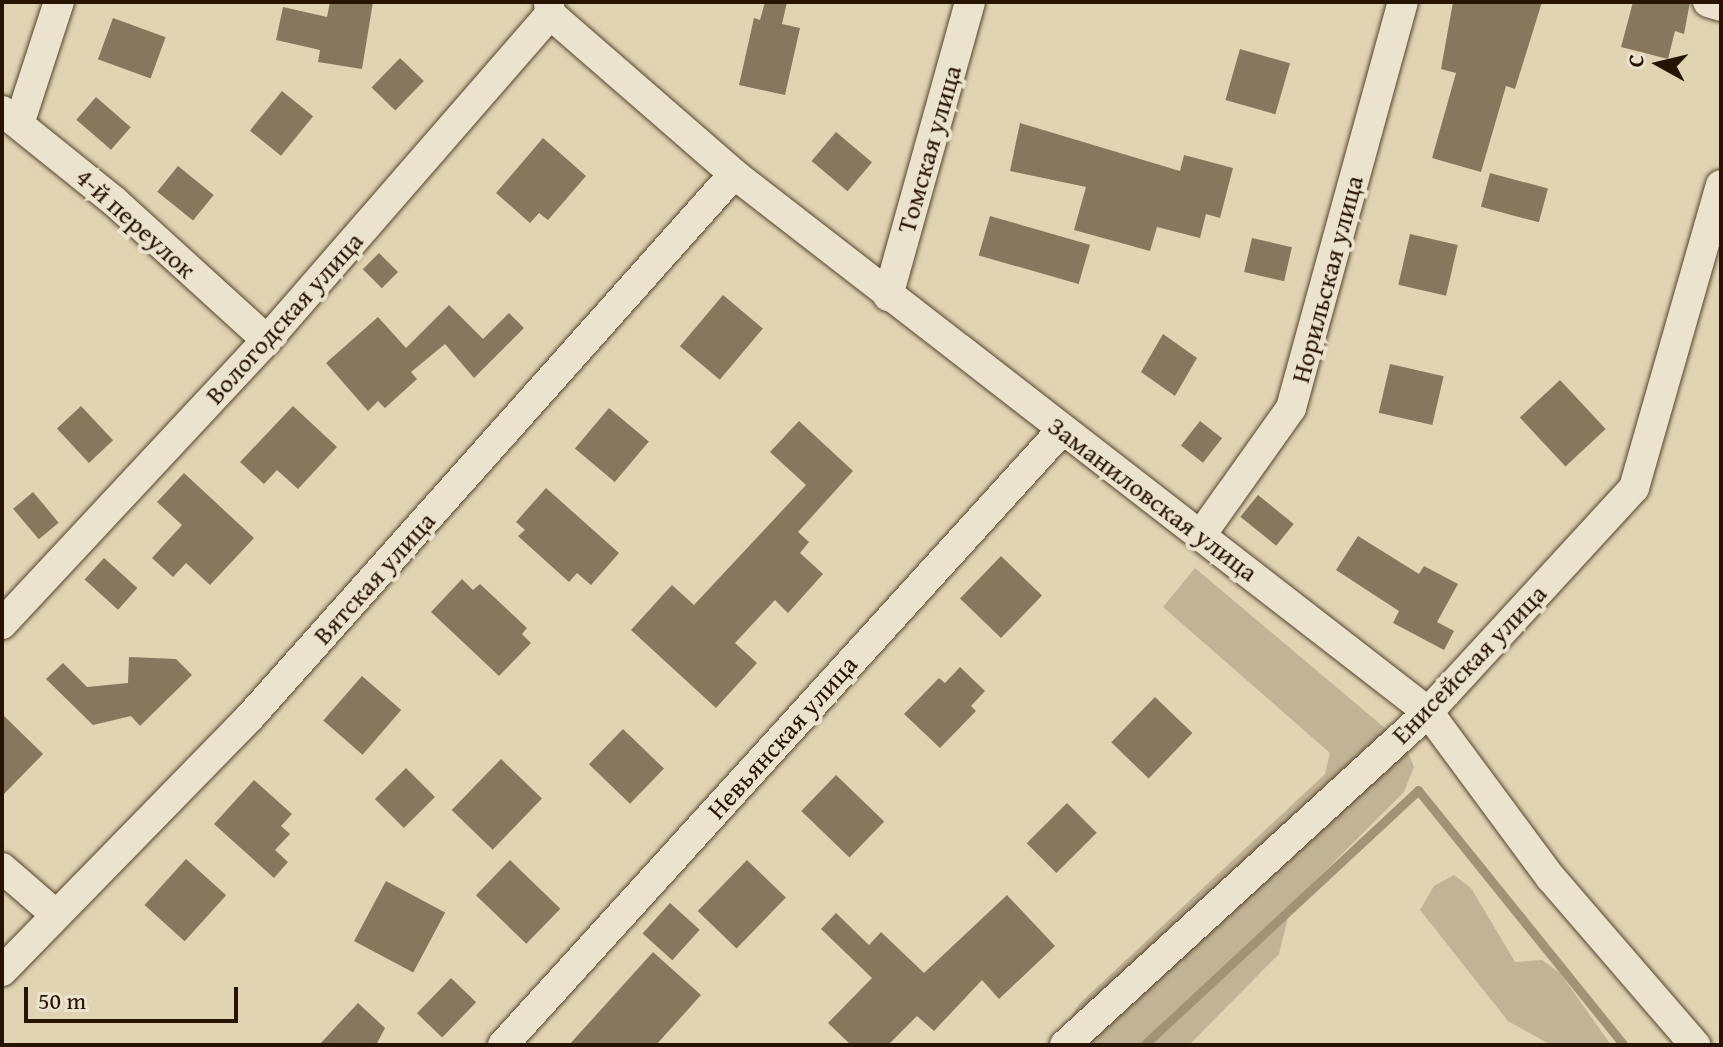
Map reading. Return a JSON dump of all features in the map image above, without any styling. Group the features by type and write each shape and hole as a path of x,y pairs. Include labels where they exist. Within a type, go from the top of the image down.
{"street":[{"path":"11,116 59,2"},
{"name":"Томская улица","path":"888,296 970,2"},
{"name":"Норильская улица","path":"1203,532 1291,408 1403,2"},
{"path":"1708,2 1721,6"},
{"name":"Заманиловская улица","path":"550,8 734,174 1062,430 1203,532 1428,712 1551,878 1695,1045"},
{"name":"Вологодская улица","path":"2,624 267,340 550,8"},
{"name":"4-й переулок","path":"11,116 267,340"},
{"name":"Вятская улица","path":"2,971 250,717 734,174"},
{"name":"Енисейская улица","path":"1065,1045 1428,712 1634,488 1721,185"},
{"name":"Невьянская улица","path":"503,1045 1062,430"},
{"path":"2,868 55,914"}],"shaded area":[{"path":"1195,568 1405,745 1414,767 1404,792 1291,905 1279,954 1189,1045 1055,1045 1079,1004 1325,774 1330,753 1163,607"},
{"path":"1454,875 1471,888 1515,962 1542,960 1560,973 1611,1045 1551,1045 1508,1021 1420,910 1434,886"}],"building":[{"path":"330,2 373,2 362,69 318,62 320,50 276,40 283,7 327,17"},
{"path":"765,2 787,2 782,24 800,28 785,95 739,85 754,18 760,20"},
{"path":"1453,2 1542,2 1515,89 1506,86 1481,172 1432,158 1456,73 1441,69"},
{"path":"1633,2 1690,2 1684,34 1675,31 1668,59 1621,47"},
{"path":"113,18 166,37 151,78 98,59"},
{"path":"1240,49 1290,63 1275,114 1225,100"},
{"path":"400,58 424,81 395,110 372,87"},
{"path":"282,91 313,116 281,156 250,131"},
{"path":"96,97 131,127 111,150 76,120"},
{"path":"1020,123 1180,171 1184,155 1233,168 1220,218 1206,214 1200,238 1157,227 1150,251 1074,230 1086,187 1010,171"},
{"path":"836,132 872,162 848,191 812,161"},
{"path":"543,138 586,176 548,220 539,213 530,223 496,193"},
{"path":"178,166 214,195 193,221 157,192"},
{"path":"1490,173 1548,189 1539,222 1481,207"},
{"path":"990,216 1090,245 1079,284 979,255"},
{"path":"1410,234 1458,245 1446,296 1398,285"},
{"path":"1252,238 1292,247 1284,281 1244,272"},
{"path":"379,253 398,272 382,288 363,269"},
{"path":"723,295 763,328 720,380 680,346"},
{"path":"449,305 483,339 509,313 524,328 474,378 445,344 411,372 417,379 385,408 378,401 368,411 326,363 378,317 406,348"},
{"path":"1163,334 1197,358 1175,396 1141,372"},
{"path":"1390,364 1444,376 1432,425 1379,413"},
{"path":"1560,380 1606,429 1565,467 1520,418"},
{"path":"81,406 113,440 89,463 57,429"},
{"path":"293,406 337,447 298,489 277,470 264,484 240,462"},
{"path":"609,408 649,441 615,482 575,449"},
{"path":"799,421 853,471 798,532 809,542 800,553 823,574 788,613 775,600 735,643 757,663 716,708 631,630 672,585 694,605 806,485 770,452"},
{"path":"1200,421 1222,438 1203,463 1181,445"},
{"path":"184,473 254,538 210,585 186,563 173,577 152,558 182,525 157,502"},
{"path":"546,488 619,553 591,585 577,573 569,582 518,536 525,530 516,522"},
{"path":"33,492 59,523 39,539 13,509"},
{"path":"1258,495 1294,524 1276,546 1240,517"},
{"path":"1358,536 1419,574 1424,566 1458,584 1437,622 1454,631 1444,650 1393,623 1399,611 1336,570"},
{"path":"1001,556 1042,596 1001,638 960,598"},
{"path":"104,558 137,588 118,610 85,580"},
{"path":"462,579 473,590 480,584 527,628 522,634 531,643 499,676 431,612"},
{"path":"129,657 176,659 192,675 140,726 131,716 93,725 46,679 63,663 87,687 128,683"},
{"path":"960,667 985,691 971,706 976,711 940,748 904,714 939,678 945,683"},
{"path":"362,676 401,710 363,755 323,721"},
{"path":"1155,697 1192,733 1149,778 1111,742"},
{"path":"2,714 43,754 2,796"},
{"path":"623,729 664,769 630,804 589,764"},
{"path":"501,759 542,799 493,850 452,810"},
{"path":"406,768 435,797 404,828 375,799"},
{"path":"836,775 884,822 849,858 801,811"},
{"path":"254,780 292,814 281,826 290,834 275,850 288,862 274,878 214,824"},
{"path":"1067,803 1097,833 1056,873 1027,843"},
{"path":"186,859 226,895 185,941 145,905"},
{"path":"510,860 560,909 526,944 476,895"},
{"path":"747,860 786,898 737,949 698,911"},
{"path":"386,881 445,912 413,972 354,941"},
{"path":"1007,895 1055,946 999,999 982,980 934,1031 917,1016 888,1045 851,1045 828,1023 872,978 821,929 836,913 869,945 881,932 924,973"},
{"path":"670,903 700,930 672,960 643,933"},
{"path":"653,952 701,995 656,1045 569,1045"},
{"path":"451,978 476,1002 442,1038 417,1013"},
{"path":"358,1003 385,1028 376,1045 319,1045"}],"waterway":[{"path":"1144,1045 1418,790 1624,1045"}]}
